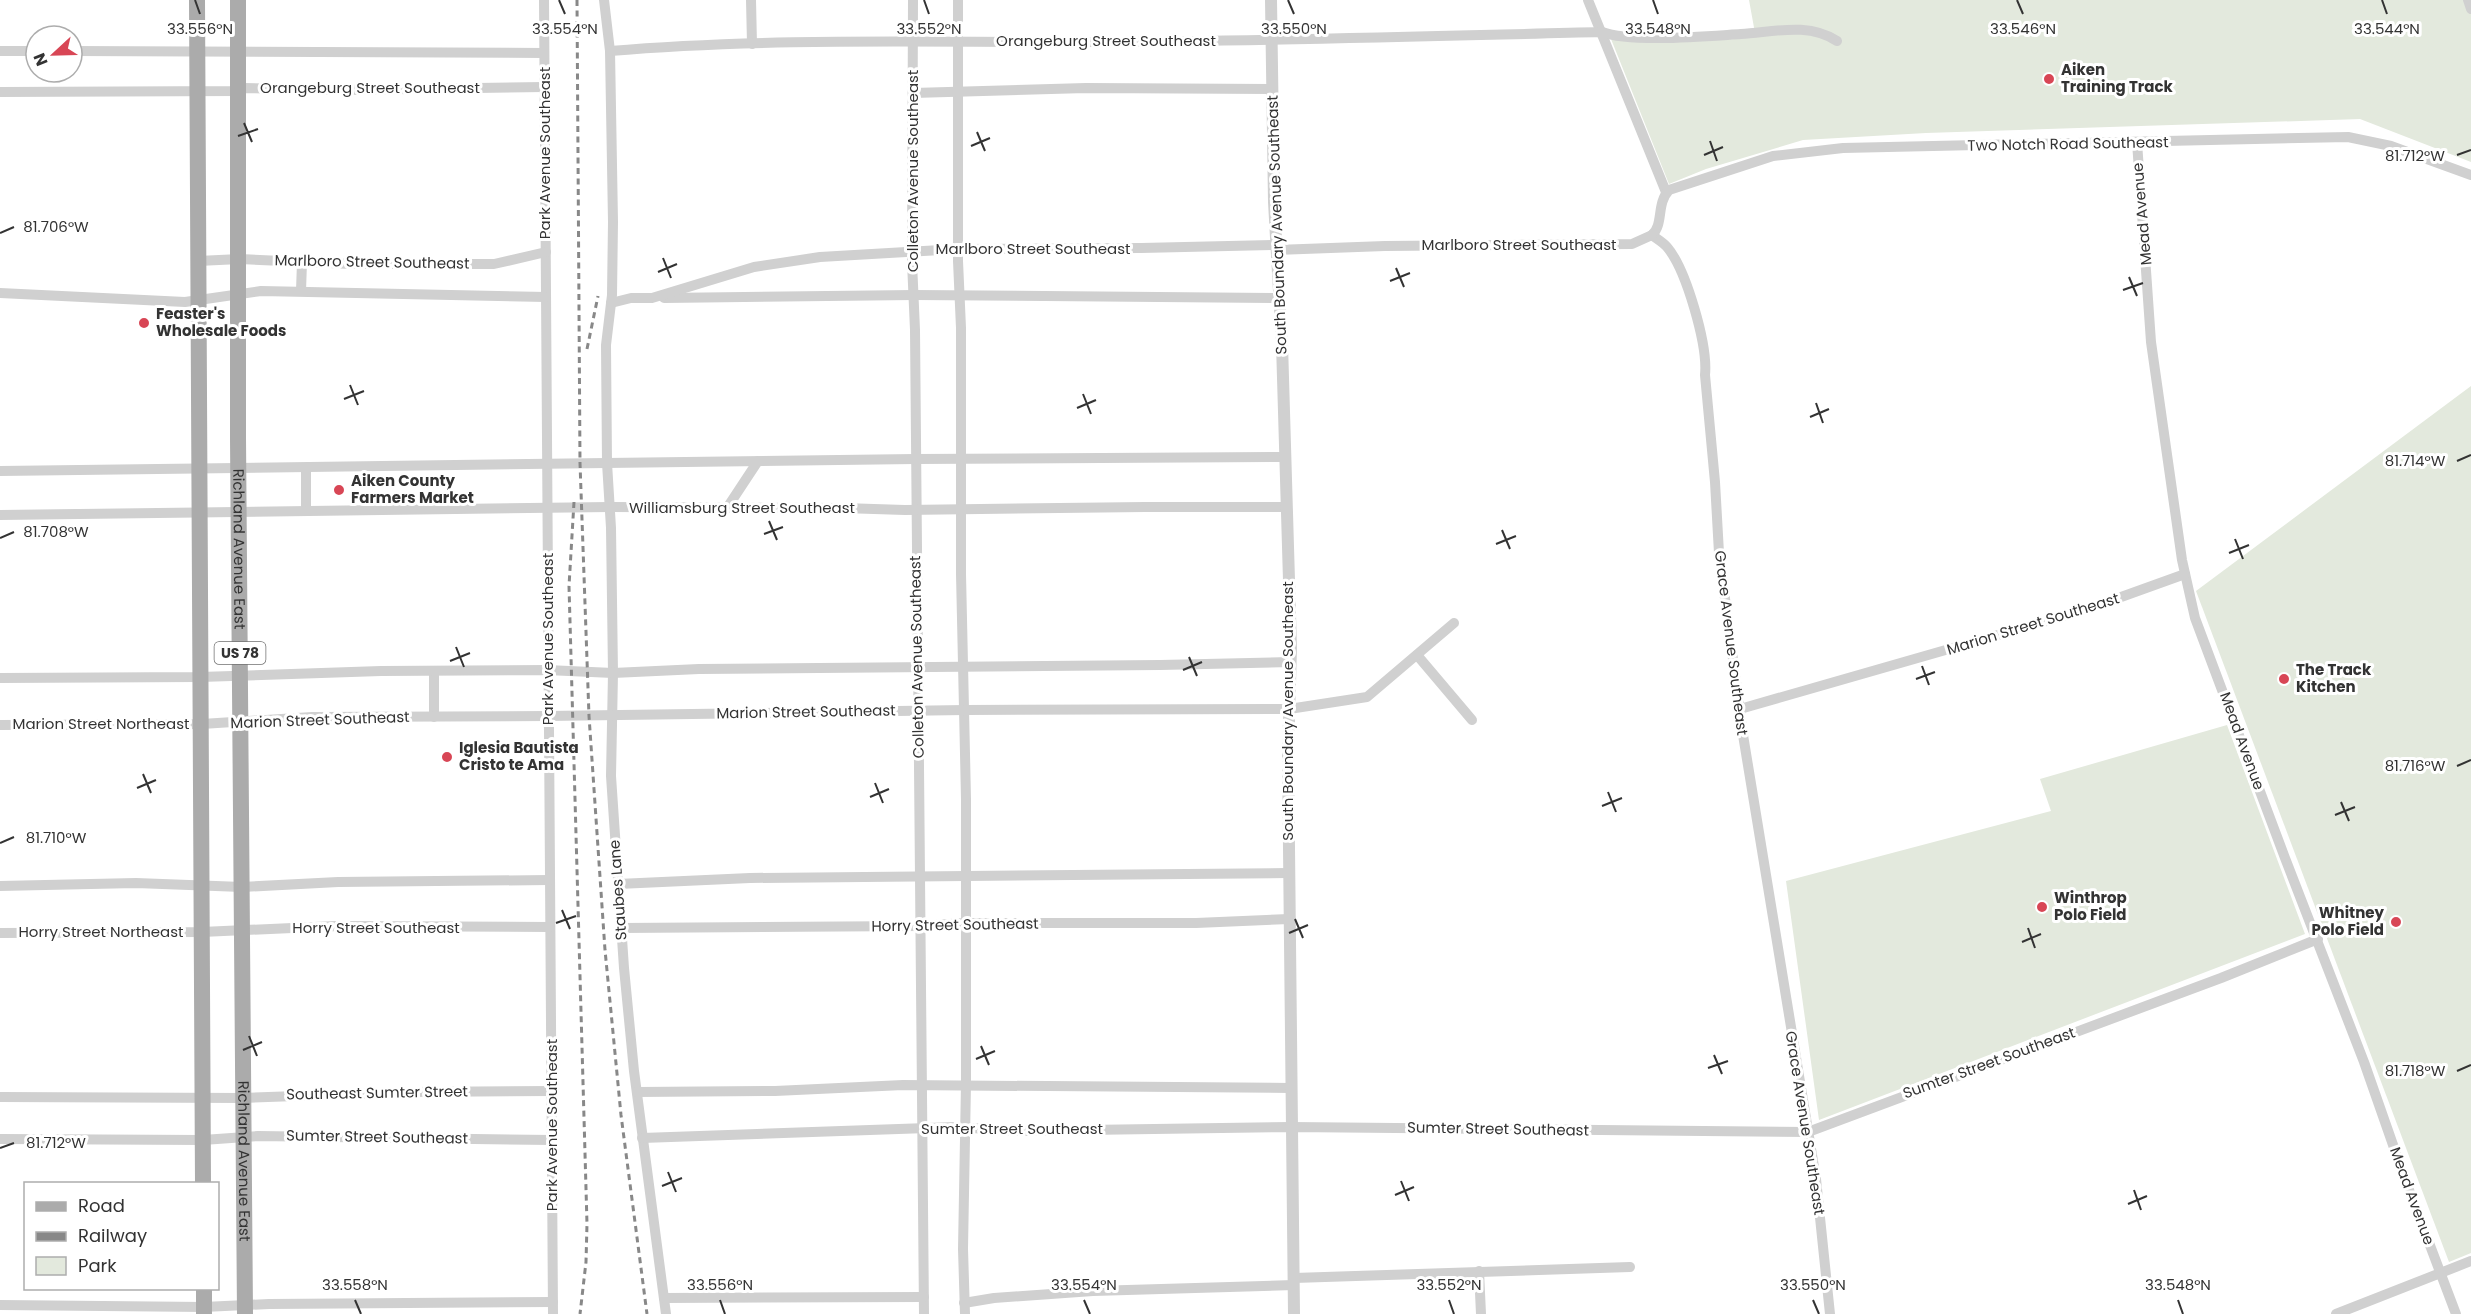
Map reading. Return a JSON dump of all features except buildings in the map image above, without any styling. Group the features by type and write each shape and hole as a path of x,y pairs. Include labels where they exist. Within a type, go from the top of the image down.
{"main road":[{"name":"US 78","path":"196,0 203,1182"},
{"name":"Richland Avenue East","path":"238,0 240,259 238,468 245,1310"},
{"path":"204,1290 204,1311"}],"street":[{"name":"Park Avenue Southeast","path":"544,0 553,1314"},
{"path":"604,0 610,51 611,303 606,345 607,463"},
{"path":"751,0 752,44"},
{"name":"Colleton Avenue Southeast","path":"913,0 912,250 919,668 924,1314"},
{"path":"958,0 958,249 965,667 966,1086 963,1249 965,1309 994,1298 1082,1292 1479,1271 1630,1267"},
{"name":"South Boundary Avenue Southeast","path":"1271,0 1276,247 1291,662 1288,873 1294,1314"},
{"path":"1588,0 1666,192 1661,201 1656,232 1652,236"},
{"path":"2468,0 2471,9"},
{"name":"Orangeburg Street Southeast","path":"610,51 752,44 913,40 1271,40 1602,32 1616,37 1683,36 1800,29 1826,34 1837,41"},
{"path":"0,51 24,51"},
{"path":"84,51 544,53"},
{"name":"Orangeburg Street Southeast","path":"0,92 197,93 239,91 243,88 343,90 544,87"},
{"path":"913,93 1086,88 1272,89"},
{"name":"Two Notch Road Southeast","path":"1666,192 1687,183 1773,156 1843,148 2348,137 2384,143 2471,175"},
{"name":"Mead Avenue","path":"2137,142 2151,342 2185,574 2195,618 2285,858 2318,939 2456,1314"},
{"name":"Marlboro Street Southeast","path":"652,298 754,267 820,256 912,250 1632,244 1652,236"},
{"name":"Grace Avenue Southeast","path":"1652,236 1667,247 1680,270 1695,309 1702,337 1706,362 1705,375 1719,553 1740,709 1808,1132 1830,1314"},
{"name":"Marlboro Street Southeast","path":"198,261 240,259 494,264 546,252"},
{"path":"301,291 302,262"},
{"name":"Marlboro Street Southeast","path":"0,293 198,302 261,291 546,297"},
{"name":"Marlboro Street Southeast","path":"611,303 631,298 914,295 1279,298"},
{"path":"0,471 915,459 1284,457"},
{"path":"727,508 758,461"},
{"name":"Staubes Lane","path":"607,463 613,673 611,776 621,928 642,1138 666,1314"},
{"path":"306,468 306,511"},
{"name":"Williamsburg Street Southeast","path":"0,515 610,507 915,510 1285,507"},
{"name":"Marion Street Southeast","path":"1740,709 2085,610 2185,574"},
{"name":"Marion Street Southeast","path":"202,724 312,717 1289,708 1367,697 1454,623"},
{"path":"1417,655 1472,720"},
{"path":"0,678 200,677 547,670 613,673 699,669 1291,662"},
{"path":"434,672 434,717"},
{"name":"Marion Street Northeast","path":"0,725 202,724"},
{"path":"618,884 750,879 1288,873"},
{"path":"0,886 136,883 242,887 338,882 549,880"},
{"name":"Horry Street Southeast","path":"621,928 920,926 965,923 1196,923 1289,919"},
{"name":"Horry Street Southeast","path":"202,932 336,926 550,927"},
{"name":"Horry Street Northeast","path":"0,933 202,932"},
{"name":"Sumter Street Southeast","path":"642,1138 965,1128 1019,1131 1291,1127 1808,1132 2221,978 2318,939"},
{"path":"637,1092 775,1091 923,1085 1291,1088"},
{"name":"Southeast Sumter Street","path":"0,1097 243,1098 410,1092 552,1091"},
{"name":"Sumter Street Southeast","path":"0,1139 203,1140 258,1136 552,1140"},
{"path":"2336,1314 2471,1260"},
{"path":"1479,1271 1481,1314"},
{"path":"664,1298 924,1297"},
{"path":"0,1305 204,1311 425,1309 553,1302"}],"green space":[{"name":"Aiken Training Track","path":"1749,0 2471,0 2471,162 2360,119 1926,133 1803,140 1706,169 1669,184 1611,39 1755,33"},
{"name":"Whitney Polo Field","path":"2471,386 2471,1253 2449,1262 2196,591"},
{"name":"Winthrop Polo Field","path":"2227,725 2305,934 1819,1120 1786,881 2051,811 2040,779"}],"railway":[{"path":"577,0 580,463 589,716 605,950 621,1115 647,1314"},
{"path":"587,349 598,296"},
{"path":"574,502 569,586 587,1224 586,1262 580,1314"}],"place":[{"name":"Aiken Training Track","path":"2049,79"},
{"name":"Feaster's Wholesale Foods","path":"144,323"},
{"name":"Aiken County Farmers Market","path":"339,490"},
{"name":"The Track Kitchen","path":"2284,679"},
{"name":"Iglesia Bautista Cristo te Ama","path":"447,757"},
{"name":"Winthrop Polo Field","path":"2042,907"},
{"name":"Whitney Polo Field","path":"2396,922"}]}
